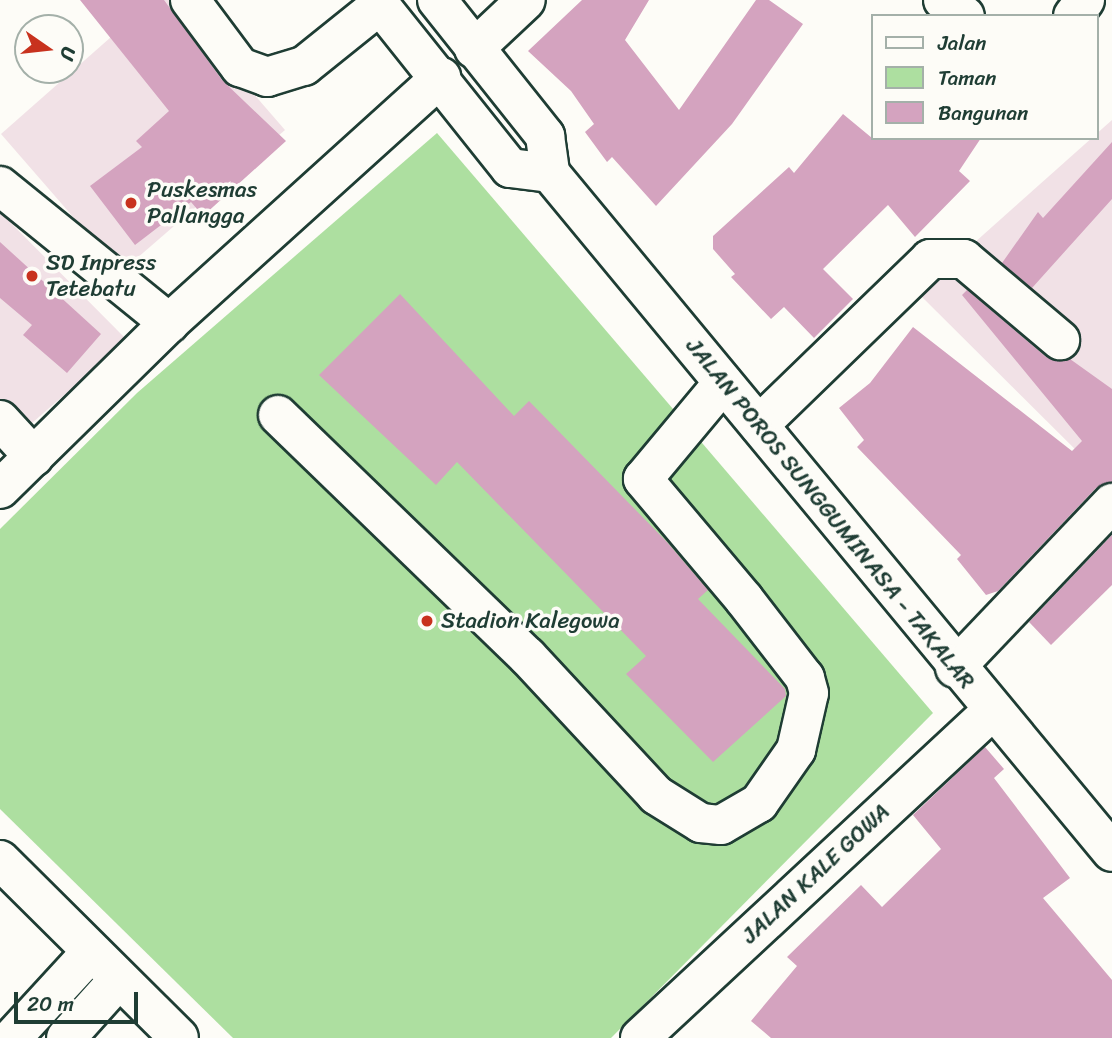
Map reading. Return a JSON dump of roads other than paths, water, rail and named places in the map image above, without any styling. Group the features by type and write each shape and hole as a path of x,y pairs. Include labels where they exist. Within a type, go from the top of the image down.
{"main road":[{"path":"190,0 240,67 267,77 304,66 378,2 441,77 510,168 550,173 545,136 437,0"},
{"path":"474,49 526,0"},
{"path":"943,0 962,14"},
{"path":"0,489 169,323 441,77"},
{"name":"JALAN POROS SUNGGUMINASA - TAKALAR","path":"550,173 759,425 955,668 1112,852"},
{"path":"0,186 169,323"},
{"path":"759,425 937,257 964,259 1060,340"},
{"path":"278,415 527,656 656,795 701,823 721,825 759,803 796,750 809,693 805,678 744,599 643,479 723,383"},
{"path":"0,420 34,457"},
{"path":"955,668 1112,503"},
{"name":"JALAN KALE GOWA","path":"661,1031 992,711"},
{"path":"0,860 179,1038"},
{"path":"12,1038 91,952"},
{"path":"65,1038 118,980"}],"place":[{"name":"Puskesmas Pallangga","path":"131,203"},
{"name":"SD Inpress Tetebatu","path":"32,276"},
{"name":"Stadion Kalegowa","path":"427,621"}]}
